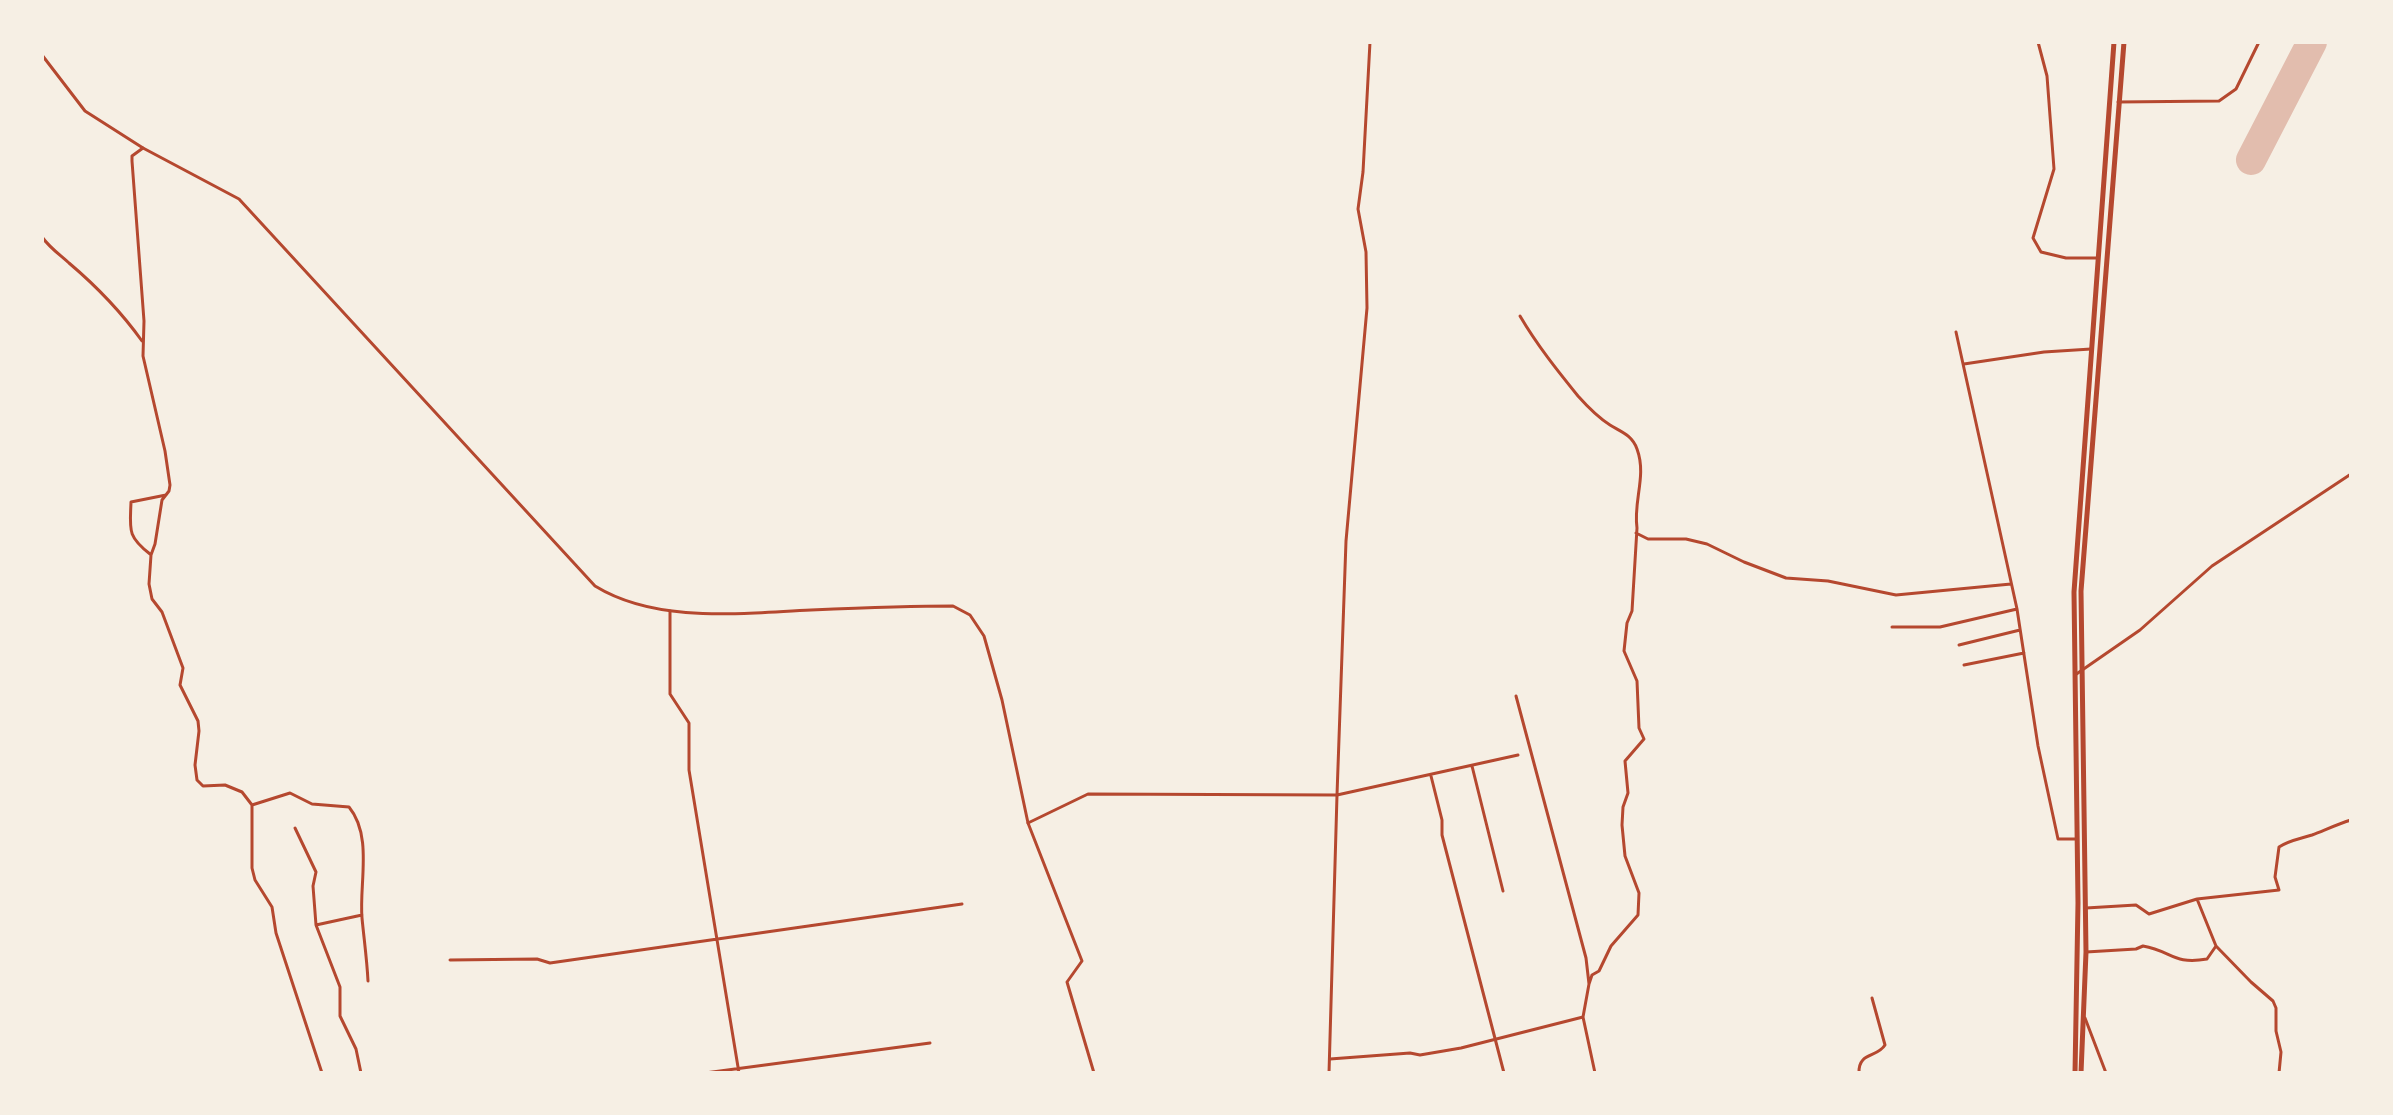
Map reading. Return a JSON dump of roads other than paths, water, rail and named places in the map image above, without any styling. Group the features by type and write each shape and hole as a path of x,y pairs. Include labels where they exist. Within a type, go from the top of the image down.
{"highway":[{"path":"2075,1073 2077,839 2074,592 2114,42"},
{"path":"2081,1073 2086,952 2081,591 2124,42"}],"street":[{"path":"1329,1073 1346,541 1367,308 1366,252 1358,209 1370,42"},
{"path":"2038,42 2047,76 2054,169 2033,238 2041,252 2066,258 2098,258"},
{"path":"2118,102 2219,101 2236,89 2259,42"},
{"path":"42,55 85,111 143,148 239,199 595,586 615,598 670,610 730,613 953,606 970,615 984,636 999,687 1028,823 1082,961 1067,982 1094,1073"},
{"path":"143,148 132,156 144,321 143,356 170,485 162,500 151,555 149,584 152,599 162,612 183,668 180,685 198,721 197,780 203,786 225,785 242,792 252,805 252,868 255,880 272,907 276,933 322,1073"},
{"path":"42,237 122,316 143,342"},
{"path":"1520,316 1534,340 1579,396 1608,424 1635,443 1641,463 1641,487 1635,515 1632,611 1627,623 1624,651 1637,681 1639,728 1644,739 1625,761 1628,793 1622,825 1625,856 1639,893 1638,915 1611,946 1589,984 1583,1017 1595,1073"},
{"path":"1956,332 2017,609 2038,746 2058,839 2077,839"},
{"path":"1964,364 2044,352 2091,349"},
{"path":"2075,675 2140,630 2212,566 2351,474"},
{"path":"151,555 135,542 131,534 131,502 166,495"},
{"path":"1636,533 1648,539 1686,539 1707,544 1786,578 1828,581 1896,595 2011,584"},
{"path":"1892,627 1940,627 2017,609"},
{"path":"670,610 670,694 689,723 689,770 739,1071"},
{"path":"1959,645 2020,630"},
{"path":"1964,665 2024,653"},
{"path":"1516,696 1586,958 1589,984"},
{"path":"1028,823 1088,794 1337,795 1518,755"},
{"path":"1472,766 1503,891"},
{"path":"1431,776 1442,820 1442,835 1504,1073"},
{"path":"252,805 290,793 312,804 349,807 357,816 365,866 362,915 368,981"},
{"path":"2085,908 2136,905 2149,914 2197,899 2279,890 2275,877 2279,847 2289,840 2351,820"},
{"path":"295,828 316,872 313,886 316,925 340,987 340,1016 356,1049 361,1073"},
{"path":"2197,899 2216,946 2273,1001 2281,1052 2279,1073"},
{"path":"450,960 537,959 550,963 962,904"},
{"path":"316,925 362,915"},
{"path":"2086,952 2143,946 2179,961 2193,961 2207,959 2216,946"},
{"path":"1859,1073 1860,1061 1882,1051 1885,1045 1872,998"},
{"path":"2083,1014 2106,1073"},
{"path":"1330,1059 1410,1053 1420,1055 1461,1048 1583,1017"},
{"path":"705,1073 739,1071 930,1043"}]}
